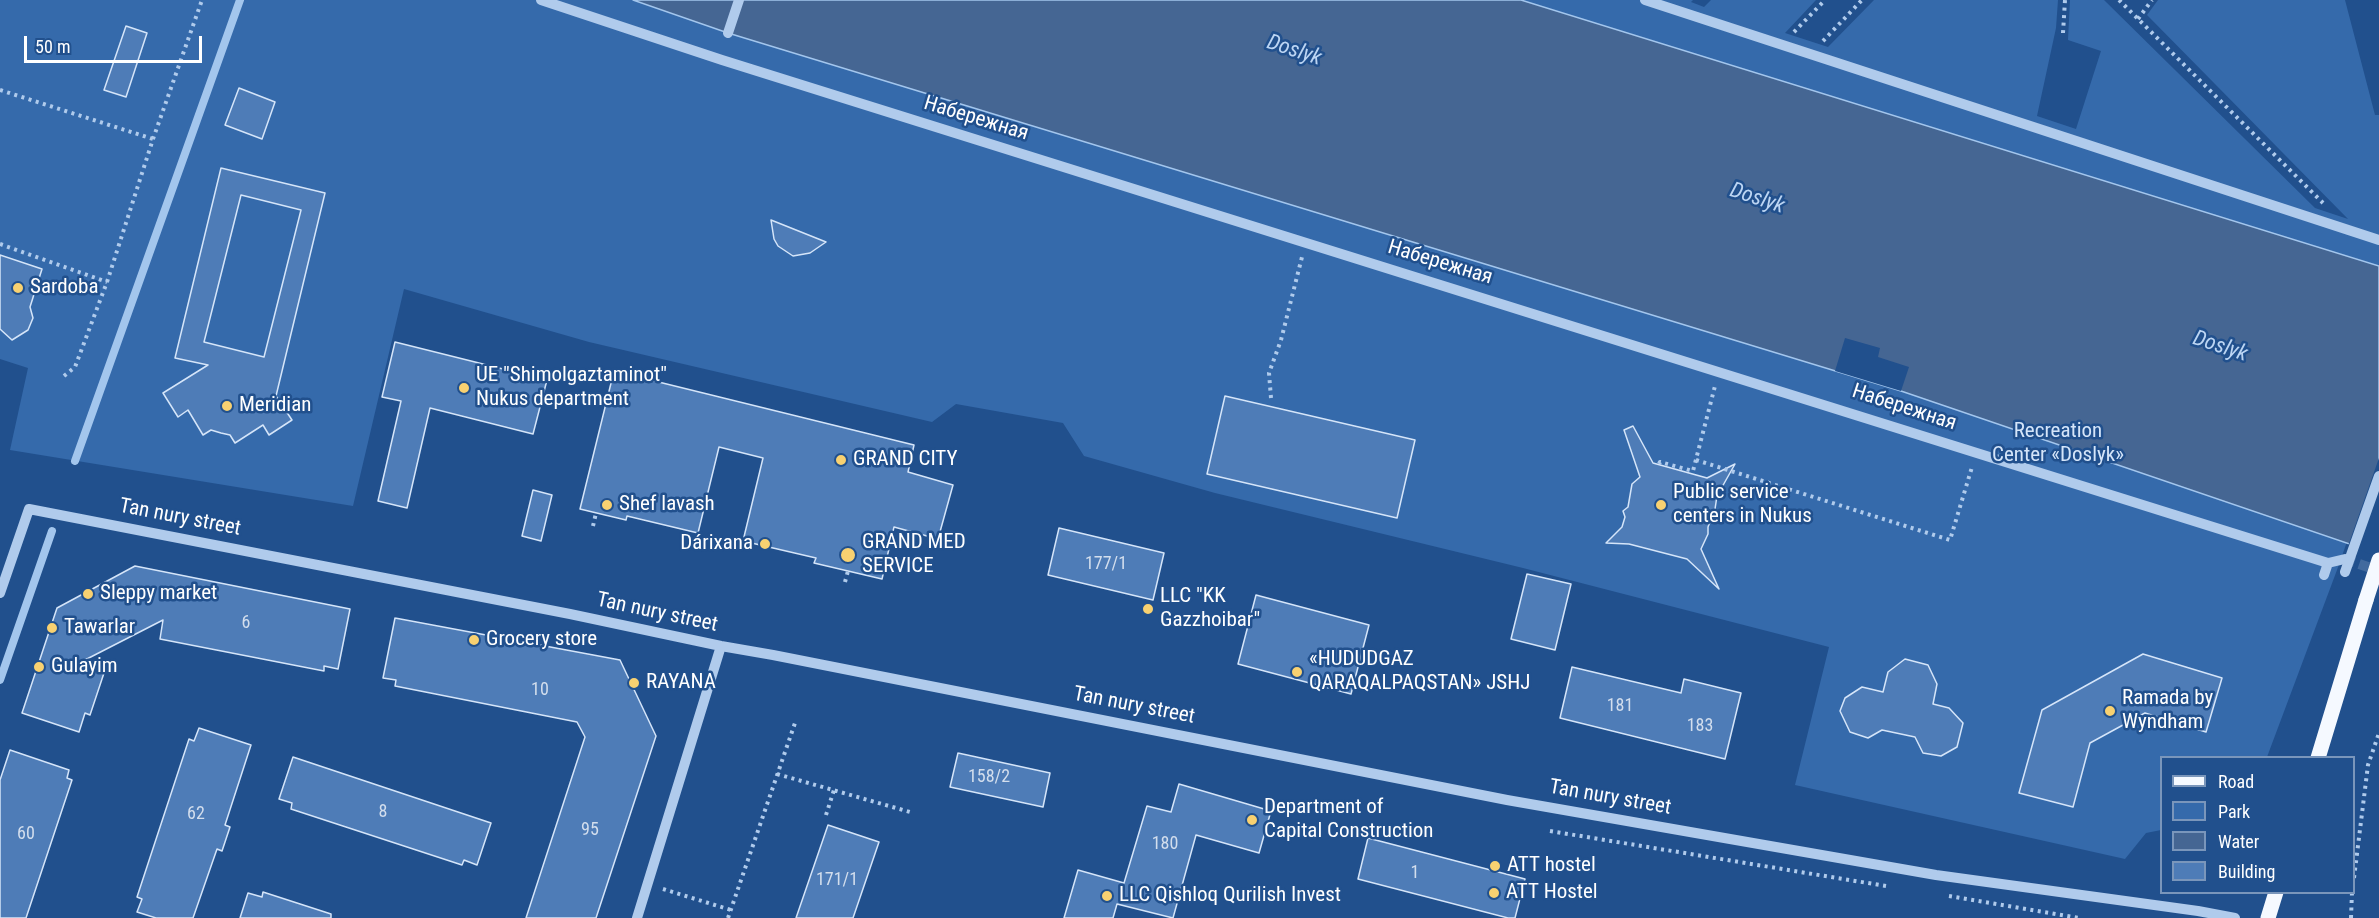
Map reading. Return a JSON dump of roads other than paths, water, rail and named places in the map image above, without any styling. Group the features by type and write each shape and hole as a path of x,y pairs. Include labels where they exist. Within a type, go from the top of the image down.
{"main road":[{"path":"2319,756 2379,560"},
{"path":"2268,918 2275,894"}],"street":[{"name":"Набережная","path":"541,0 722,60 2328,562"},
{"path":"728,33 739,0"},
{"path":"1645,0 2379,240"},
{"path":"2345,572 2379,476"},
{"name":"Tan nury street","path":"0,593 28,509 1507,800 1936,875 2235,918"},
{"path":"2324,575 2328,562 2345,559"},
{"path":"637,918 722,646"}],"water":[{"name":"Doslyk","path":"633,0 1521,0 2379,266 2379,554 1901,391 728,33"}],"waterway":[{"path":"75,461 240,0"},
{"path":"0,680 52,531"}],"tunnel":[{"path":"2345,559 2379,571"}],"place":[{"name":"Sardoba","path":"18,288"},
{"name":"UE \"Shimolgaztaminot\" Nukus department","path":"464,388"},
{"name":"Meridian","path":"227,406"},
{"name":"GRAND CITY","path":"841,460"},
{"name":"Shef lavash","path":"607,505"},
{"name":"Public service centers in Nukus","path":"1661,505"},
{"name":"Dárixana","path":"765,544"},
{"name":"GRAND MED SERVICE","path":"848,555"},
{"name":"Sleppy market","path":"88,594"},
{"name":"LLC \"KK Gazzhoibar\"","path":"1148,609"},
{"name":"Tawarlar","path":"52,628"},
{"name":"Grocery store","path":"474,640"},
{"name":"Gulayim","path":"39,667"},
{"name":"«HUDUDGAZ QARAQALPAQSTAN» JSHJ","path":"1297,672"},
{"name":"RAYANA","path":"634,683"},
{"name":"Ramada by Wyndham","path":"2110,711"},
{"name":"Department of Capital Construction","path":"1252,820"},
{"name":"ATT hostel","path":"1495,866"},
{"name":"ATT Hostel","path":"1494,893"},
{"name":"LLC Qishloq Qurilish Invest","path":"1107,896"}],"park label":[{"name":"Recreation Center «Doslyk»","path":"2058,444"}]}
